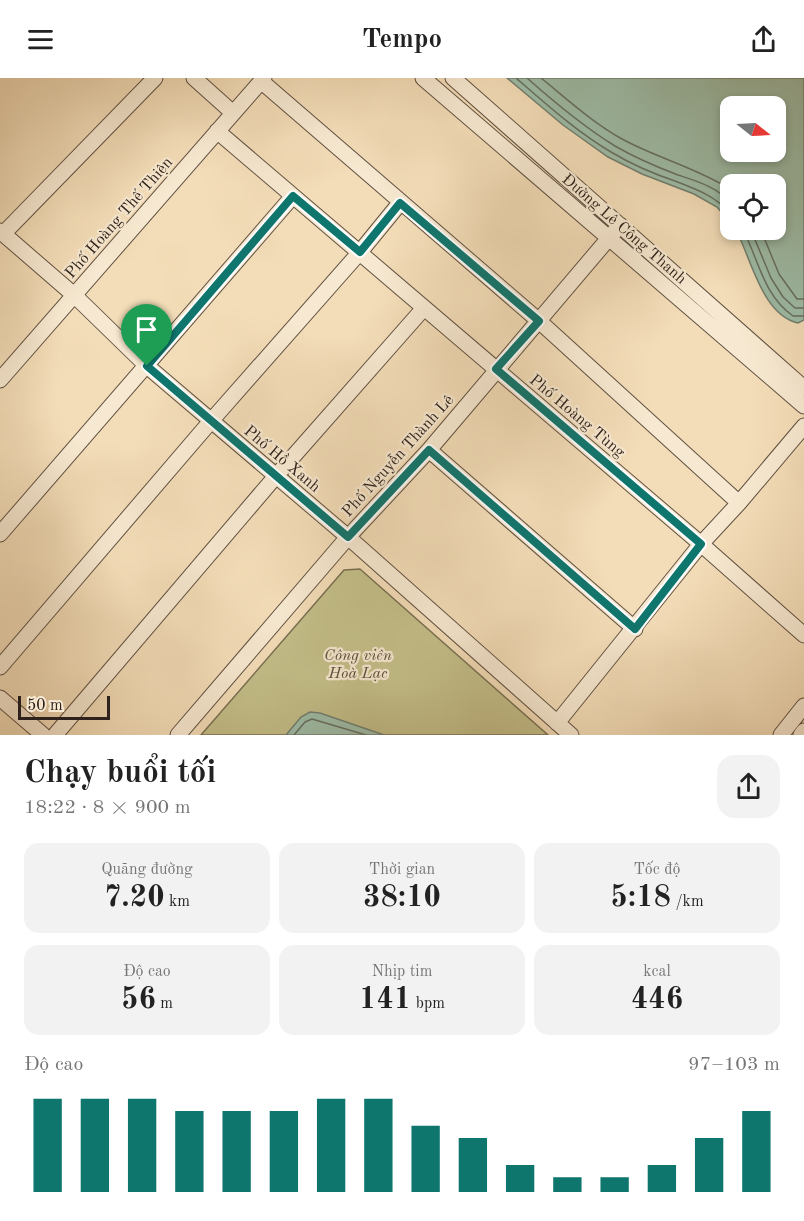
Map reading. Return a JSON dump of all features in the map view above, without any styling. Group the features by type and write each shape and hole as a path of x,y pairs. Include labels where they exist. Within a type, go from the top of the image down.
{"street":[{"path":"1,233 155,78"},
{"path":"194,78 233,113"},
{"name":"Đường Lê Công Thanh","path":"423,78 804,406"},
{"name":"Đường Lê Công Thanh","path":"453,78 804,388"},
{"path":"262,79 400,203 539,321 740,503"},
{"name":"Phố Hoàng Thế Thiện","path":"0,381 262,79"},
{"name":"Phố Hoàng Tùng","path":"217,131 701,544 804,635"},
{"path":"0,534 293,196"},
{"path":"0,667 400,203"},
{"name":"Phố Nguyễn Thành Lê","path":"178,735 348,537 429,450 620,225"},
{"name":"Phố Hồ Xanh","path":"1,233 74,295 147,366 348,537 571,735"},
{"path":"55,735 276,476 424,308"},
{"path":"557,723 635,629 701,544 740,503 804,426"},
{"path":"429,450 635,629"},
{"path":"0,698 43,735"},
{"path":"781,735 804,706"}],"green space":[{"name":"Công viên Hoà Lạc","path":"360,569 548,735 201,735 344,570"}],"water":[{"path":"507,78 804,78 804,320 798,323 786,318 775,309 759,284 740,240 786,240 786,174 720,174 720,210 694,194 642,174 608,157 563,125"},
{"path":"310,712 320,713 384,735 286,735 301,717"}],"route":[{"path":"293,196 360,252 400,203 539,321 496,369 701,544 635,629 429,450 348,537 147,366 293,196"}]}
